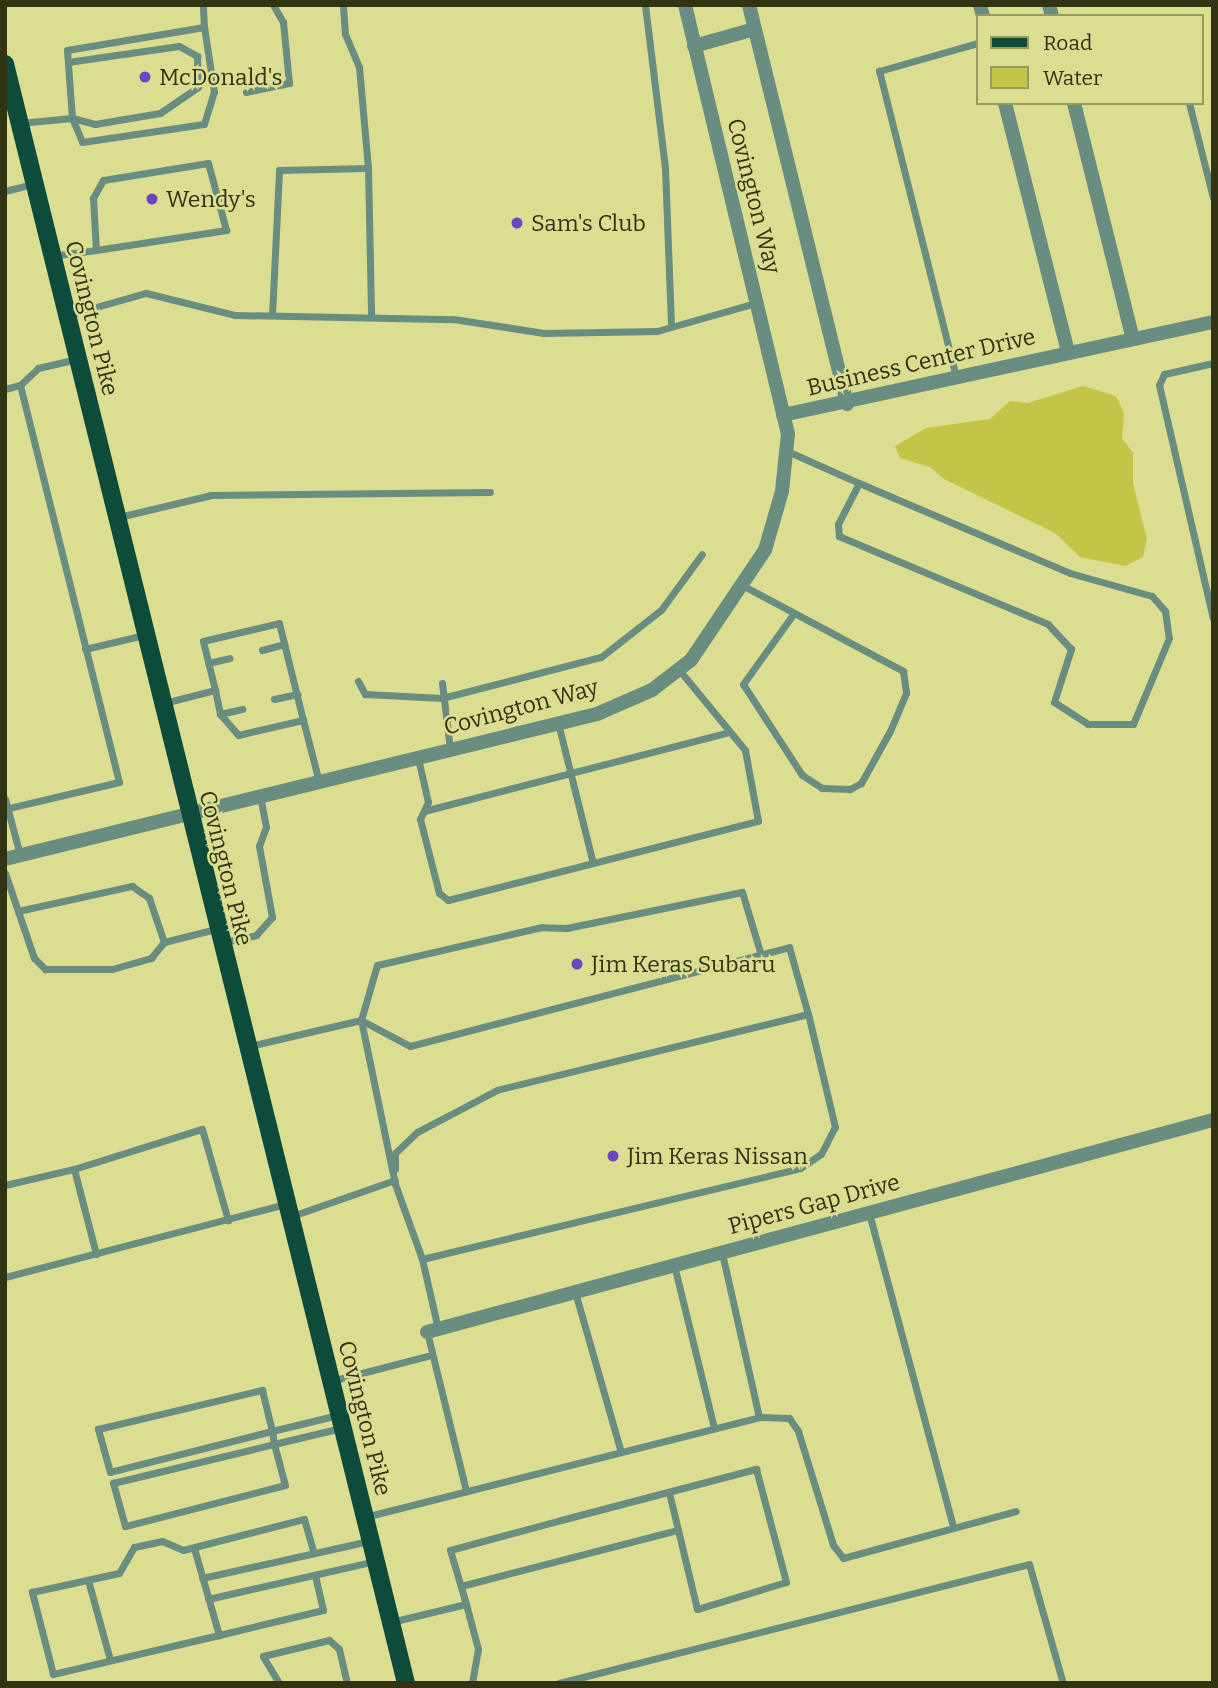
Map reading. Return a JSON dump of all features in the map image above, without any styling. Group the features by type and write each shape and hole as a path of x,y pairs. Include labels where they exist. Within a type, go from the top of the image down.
{"main road":[{"name":"Covington Pike","path":"5,64 160,704 406,1683"}],"street":[{"name":"Covington Way","path":"12,857 597,714 681,672 765,550 786,451 783,415 684,5"},
{"path":"749,5 847,404"},
{"path":"694,46 755,29"},
{"name":"Business Center Drive","path":"1006,105 1068,352"},
{"path":"1074,105 1133,339"},
{"name":"Business Center Drive","path":"783,415 847,404 1068,352 1213,322"},
{"name":"Pipers Gap Drive","path":"432,1331 1213,1120"}],"lane":[{"path":"203,5 214,92 204,124 82,142 72,118 67,50 204,27"},
{"path":"246,92 289,83 283,22 273,5"},
{"path":"645,5 665,168 671,326"},
{"path":"346,6 345,34 359,67 368,168 371,317"},
{"path":"957,378 880,71 976,44"},
{"path":"19,123 72,118 94,124 160,113 198,86 197,55 179,46 68,62"},
{"path":"1190,105 1213,198"},
{"path":"52,256 96,250 226,230 208,163 103,180 93,198 96,250"},
{"path":"272,315 279,170 368,168"},
{"path":"5,191 34,184"},
{"path":"67,316 146,293 236,315 453,319 544,333 671,326 756,303"},
{"path":"5,389 20,385 38,368 77,359"},
{"path":"1213,363 1164,374 1159,385 1213,618"},
{"path":"6,809 119,782 20,385"},
{"path":"786,451 859,482 1070,573 1152,596 1165,611 1169,638 1133,724 1088,724 1054,702 1070,649 1048,624 839,536 838,524 859,482"},
{"path":"115,518 211,495 490,492"},
{"path":"358,681 365,694 442,698 601,657 661,610 702,554"},
{"path":"742,585 898,665 906,678 890,731 861,783 850,789 822,788 802,775 743,684 794,613"},
{"path":"303,720 238,735 220,714 203,641 279,623 297,694 318,782"},
{"path":"86,649 144,635"},
{"path":"262,650 284,644"},
{"path":"208,663 229,657"},
{"path":"418,757 428,802 420,819 439,893 448,900 758,821 745,750 681,672"},
{"path":"442,683 450,749"},
{"path":"160,704 215,691"},
{"path":"275,699 297,694"},
{"path":"220,714 242,709"},
{"path":"558,723 593,863"},
{"path":"424,811 729,732"},
{"path":"5,873 34,958 45,969 112,969 151,958 164,942 256,935 272,917 259,846 266,827 260,796"},
{"path":"5,799 12,857"},
{"path":"18,911 132,886 149,898 164,942"},
{"path":"466,1491 428,1356 432,1331 422,1259 395,1184 361,1020 377,965 542,927 567,928 742,892 761,955"},
{"path":"246,1047 361,1020 410,1046 789,947 835,1127 821,1154 800,1167 422,1259"},
{"path":"395,1184 396,1153 417,1132 497,1090 808,1014"},
{"path":"5,1185 74,1169 202,1129 228,1220"},
{"path":"74,1169 96,1254"},
{"path":"5,1277 228,1220 288,1210 395,1184"},
{"path":"869,1212 953,1527"},
{"path":"722,1252 759,1417"},
{"path":"674,1265 714,1428"},
{"path":"574,1292 621,1452"},
{"path":"330,1381 428,1356"},
{"path":"262,1390 274,1444 285,1485 125,1526 99,1429 262,1390"},
{"path":"364,1517 759,1417 789,1418 798,1431 833,1545 843,1558 1016,1511"},
{"path":"110,1472 272,1431 340,1421"},
{"path":"113,1483 274,1444 340,1421"},
{"path":"472,1683 478,1649 450,1550 669,1492 756,1469 786,1582 697,1609 669,1492"},
{"path":"314,1553 304,1519 194,1548 162,1541 134,1548 119,1573 32,1592 53,1674 323,1610 315,1575"},
{"path":"461,1586 678,1530"},
{"path":"202,1578 370,1540"},
{"path":"194,1548 219,1635"},
{"path":"208,1599 375,1561"},
{"path":"559,1683 1029,1564 1063,1683"},
{"path":"88,1580 110,1660"},
{"path":"390,1622 466,1604"},
{"path":"279,1683 262,1656 329,1640 339,1649 348,1683"}],"water":[{"path":"1083,386 1116,396 1124,413 1122,438 1133,453 1133,484 1147,539 1143,557 1125,566 1080,557 1055,533 944,479 930,467 900,458 895,446 926,428 990,419 1010,401 1028,403"}],"place":[{"name":"McDonald's","path":"145,77"},
{"name":"Wendy's","path":"152,199"},
{"name":"Sam's Club","path":"517,223"},
{"name":"Jim Keras Subaru","path":"577,964"},
{"name":"Jim Keras Nissan","path":"613,1156"}]}
